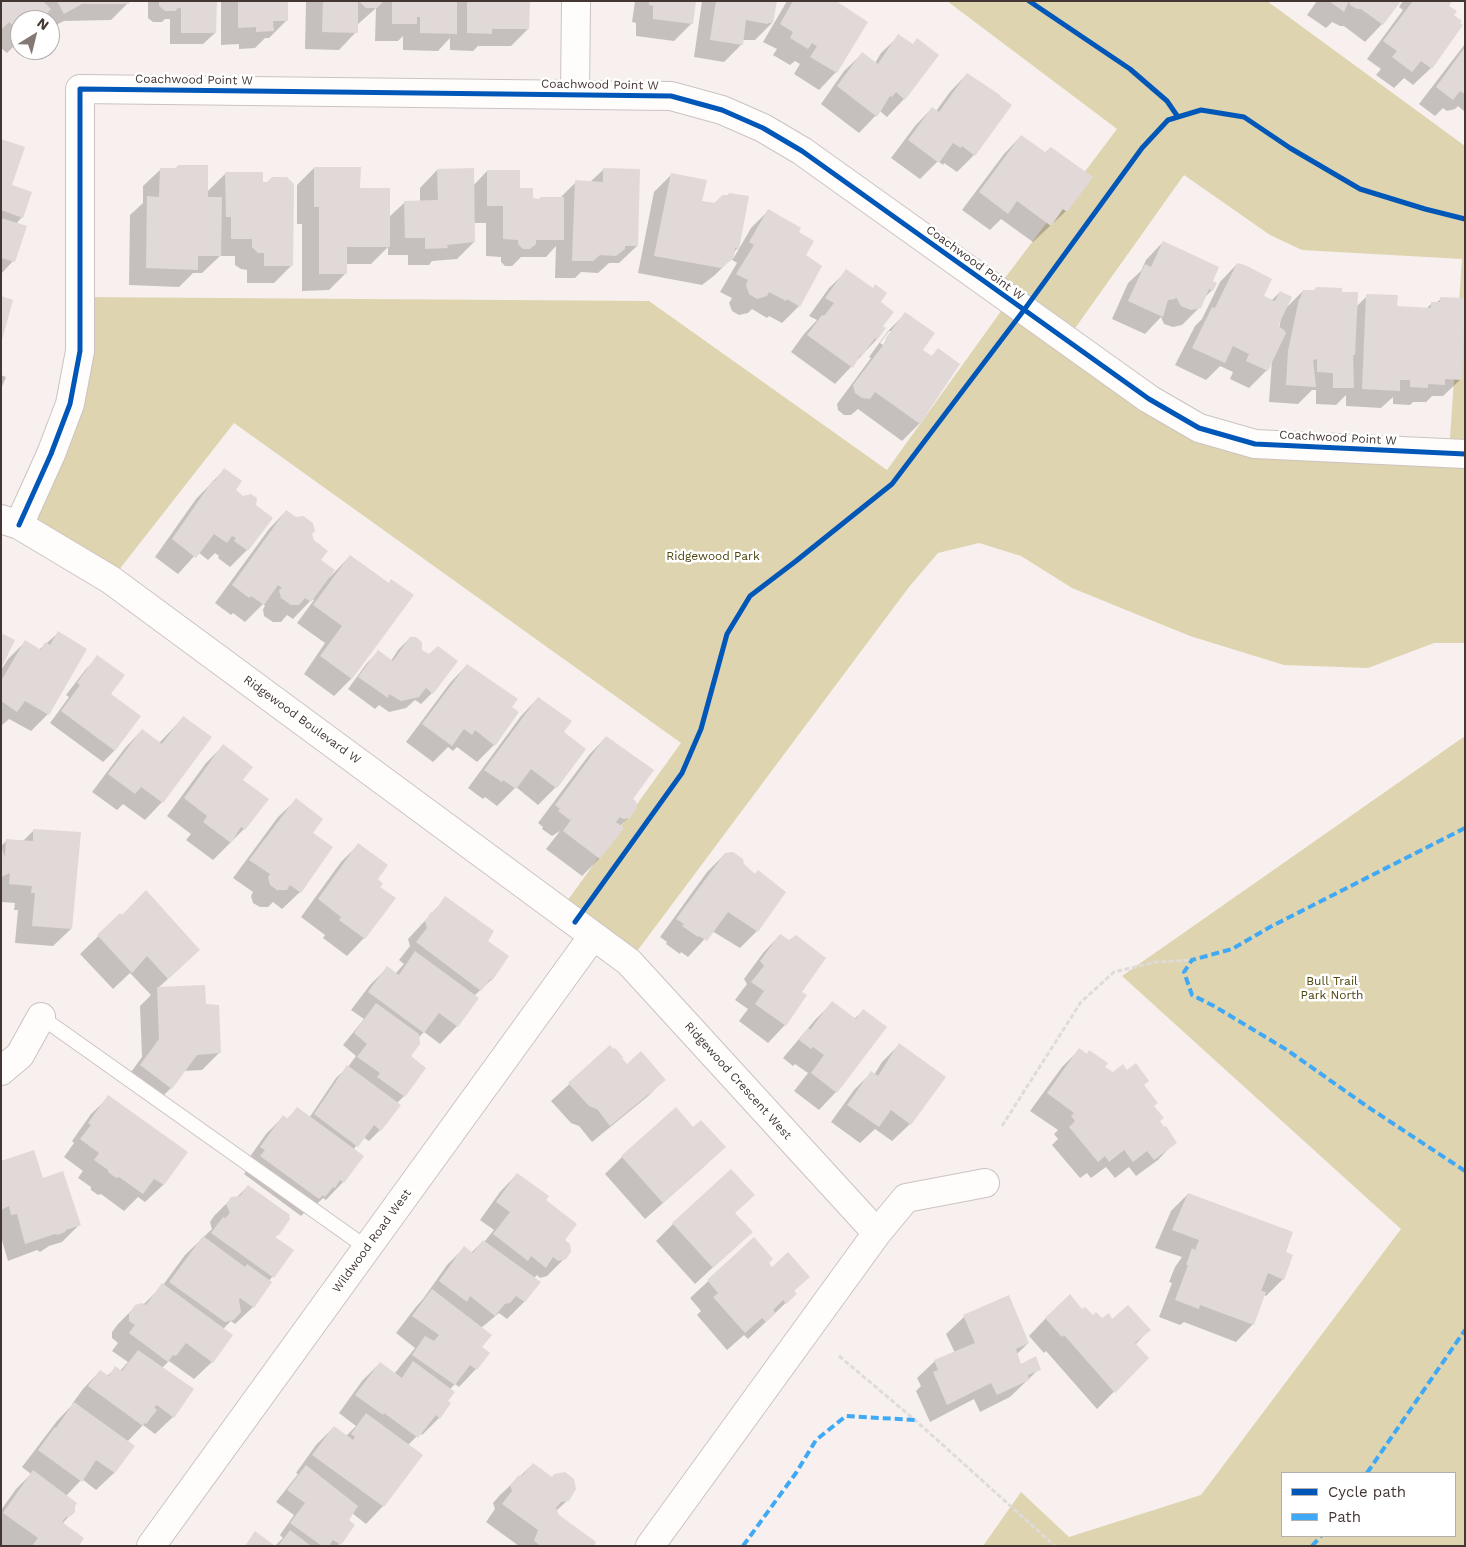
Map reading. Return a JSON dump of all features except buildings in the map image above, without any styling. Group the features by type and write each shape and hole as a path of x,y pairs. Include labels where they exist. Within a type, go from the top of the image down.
{"street":[{"path":"575,94 576,1"},
{"name":"Coachwood Point W","path":"10,522 51,454 70,404 80,351 80,89 671,96 722,110 763,128 802,151 1149,400 1199,428 1255,444 1465,454"},
{"name":"Ridgewood Boulevard W","path":"10,522 111,580 593,936"},
{"name":"Ridgewood Crescent West","path":"593,936 629,962 877,1233"},
{"name":"Wildwood Road West","path":"151,1546 593,936"},
{"path":"1,1071 20,1055 41,1017"},
{"path":"650,1546 877,1233 906,1198 984,1183"}],"lane":[{"path":"41,1017 367,1248"}],"path":[{"path":"1002,1126 1081,1002 1114,972 1156,962 1192,960"},
{"path":"839,1356 915,1420 1055,1546"}],"green space":[{"name":"Ridgewood Park","path":"947,1 1267,1 1465,146 1465,643 1434,643 1368,668 1284,665 1190,636 1072,588 1021,556 979,543 938,553 909,587 629,962 560,911 681,743 234,423 111,580 19,525 51,454 80,297 649,301 887,470 1009,300 996,290 1117,129","holes":["1184,175 1270,235 1302,250 1462,259 1449,453 1199,428 1066,341"]},
{"name":"Bull Trail Park North","path":"1465,736 1465,1546 983,1546 1021,1492 1069,1537 1201,1495 1401,1229 1122,976"}],"marked path":[{"path":"1465,828 1270,927 1232,949 1192,960 1184,972 1192,995 1214,1006 1287,1050 1368,1107 1465,1171"},
{"path":"1368,1472 1465,1330"},
{"path":"743,1546 796,1473 816,1440 846,1416 915,1420"},
{"path":"1312,1546 1320,1537"}],"cycle path":[{"path":"1029,1 1130,69 1167,101 1178,117"},
{"path":"19,525 51,454 70,404 80,351 80,89 671,96 722,110 763,128 802,151 1149,399 1199,428 1255,444 1465,454"},
{"path":"575,922 682,773 701,729 727,634 750,596 892,484 1024,310 1142,148 1168,120 1201,110 1244,117 1290,148 1360,189 1465,219"}]}
